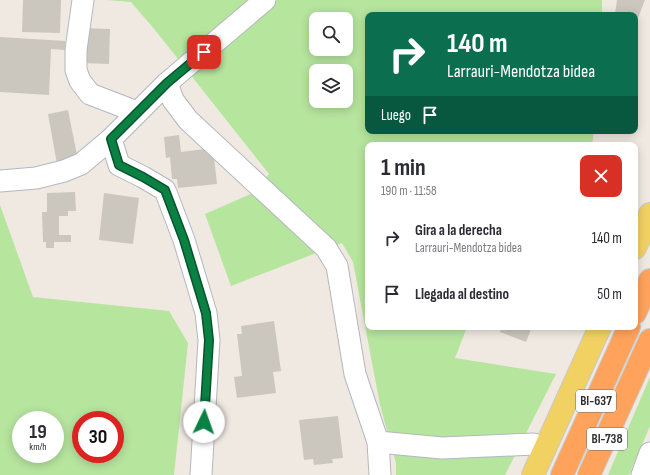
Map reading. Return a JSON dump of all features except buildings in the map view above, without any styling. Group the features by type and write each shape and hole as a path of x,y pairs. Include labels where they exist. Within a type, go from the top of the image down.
{"highway":[{"path":"638,307 650,280"},
{"name":"BI-637","path":"562,475 628,330"},
{"name":"BI-637","path":"589,475 650,340"}],"main road":[{"path":"638,241 650,214"},
{"path":"517,475 534,444 556,397 597,334"},
{"path":"533,475 597,334"},
{"name":"BI-738","path":"592,475 622,402"}],"street":[{"path":"83,0 76,50 76,70 80,81 90,94 137,112"},
{"path":"0,181 36,178 64,171 81,164 111,139 167,83 265,0"},
{"path":"167,83 172,100 188,120 326,248 337,266 355,374 378,442 380,475"},
{"path":"111,139 119,165 165,190 184,240 206,313 209,340 201,475"},
{"path":"378,442 442,448 534,444"},
{"path":"642,475 650,453"}],"green space":[{"path":"106,0 602,0 602,12 365,12 365,134 594,134 592,142 365,142 365,326 353,262 342,243 231,286 205,214 253,193 269,174 131,2"},
{"path":"0,205 33,297 169,311 188,343 174,475 0,475"},
{"path":"366,330 466,330 455,358 556,374 505,475 396,475 396,463 380,405"},
{"path":"650,377 650,426 629,475 608,475"}],"route":[{"path":"204,52 167,83 111,139 119,165 165,190 184,240 206,313 209,340 204,422"}]}
